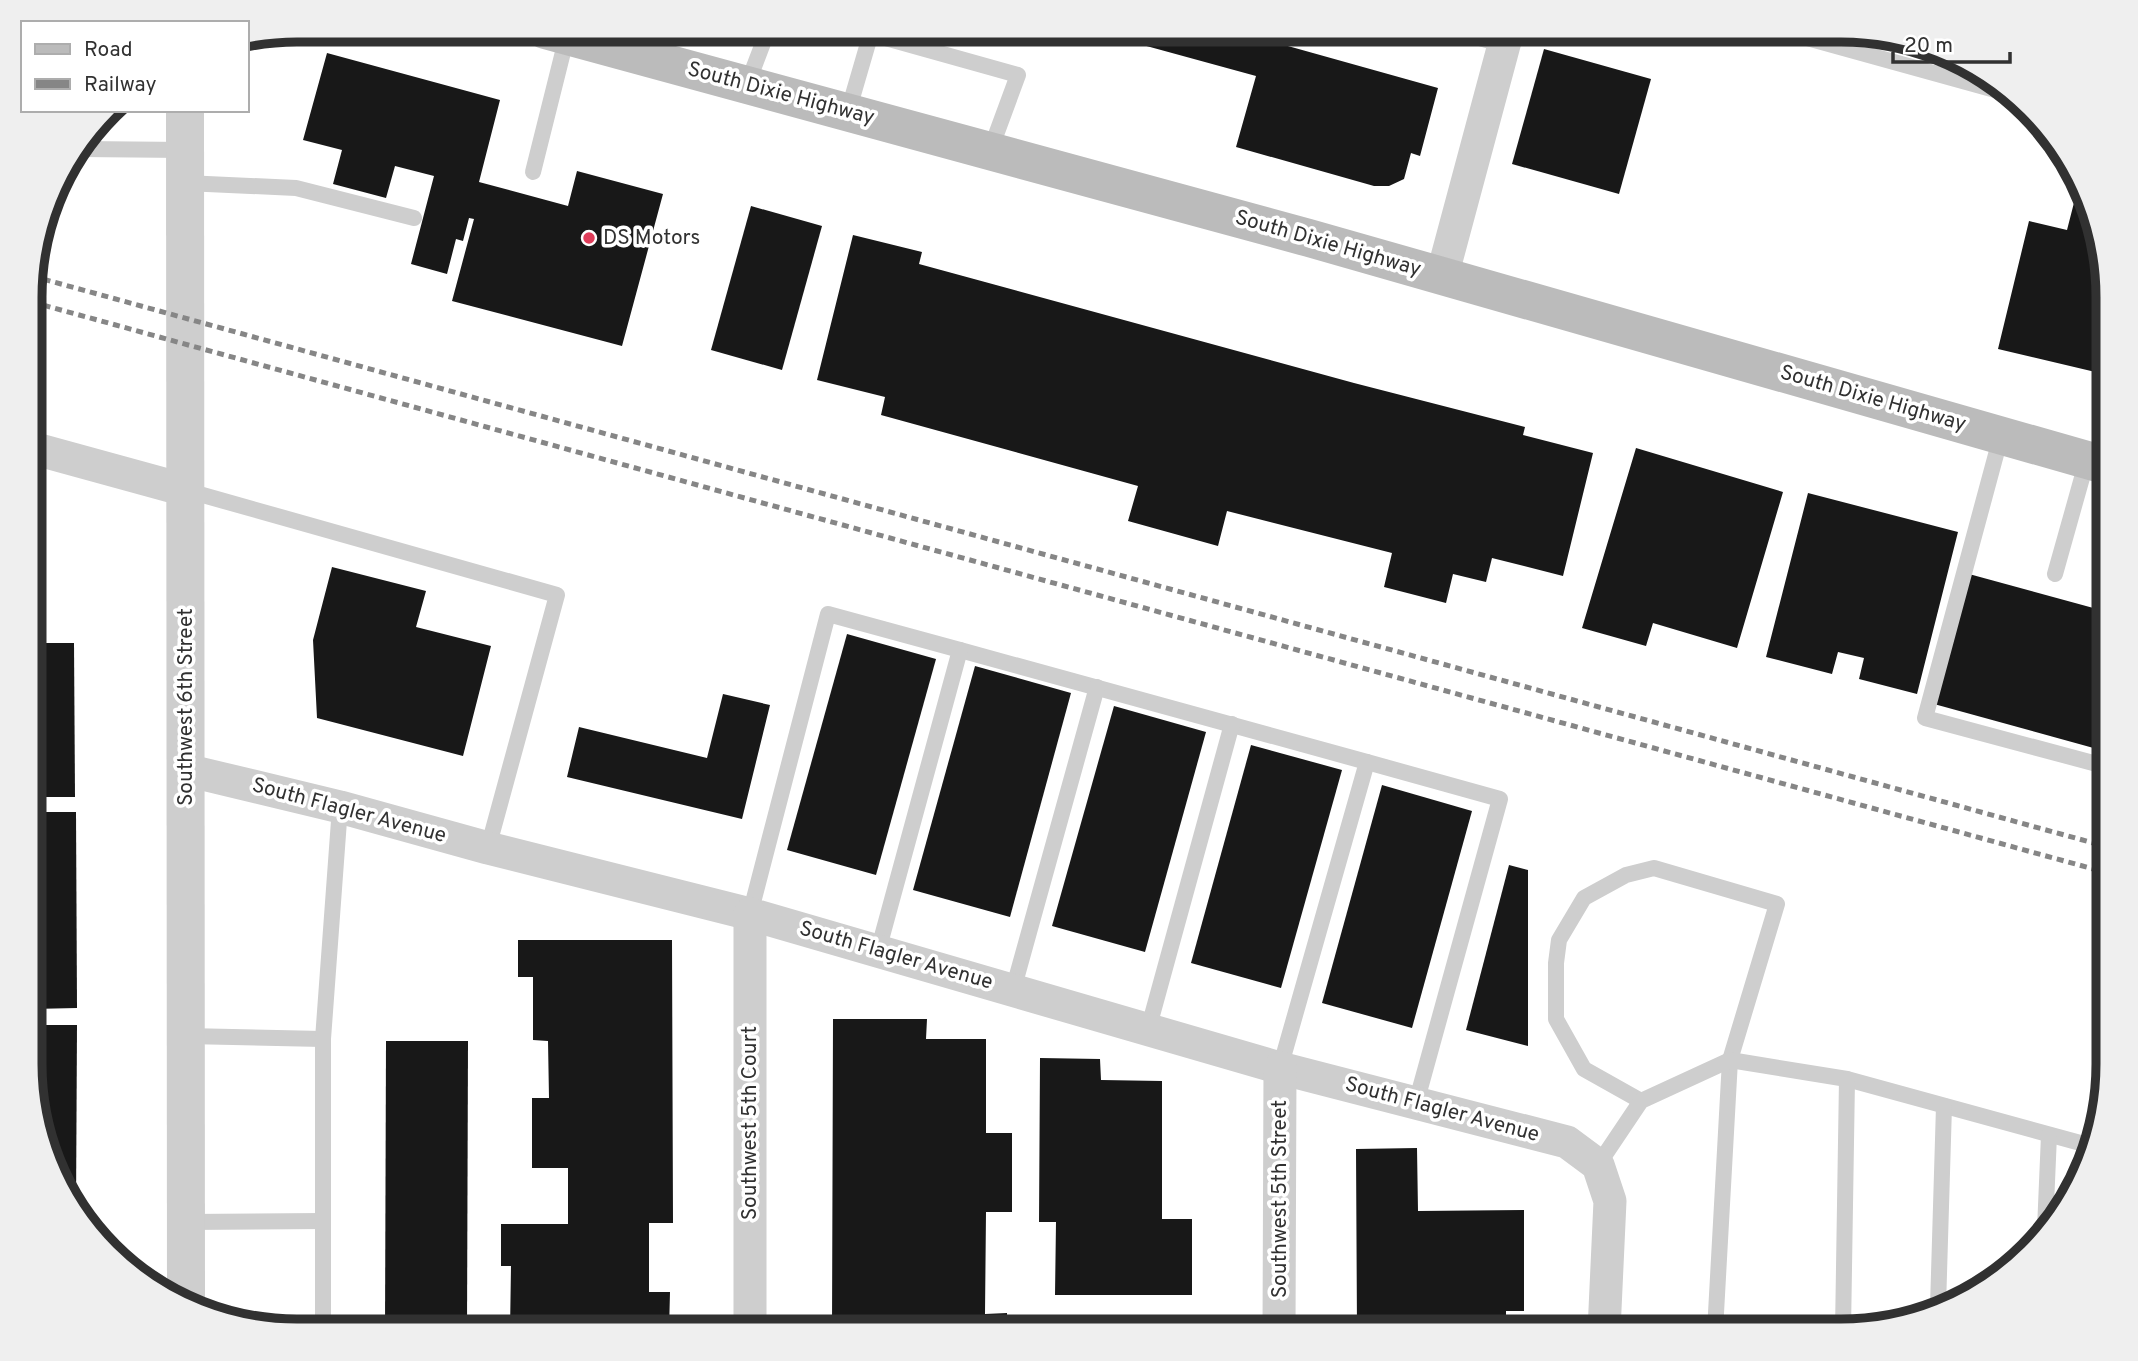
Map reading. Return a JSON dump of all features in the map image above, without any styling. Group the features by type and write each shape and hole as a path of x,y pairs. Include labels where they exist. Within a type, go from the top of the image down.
{"main road":[{"name":"South Dixie Highway","path":"589,42 1442,276 2096,463"}],"street":[{"path":"1442,276 1505,42"},
{"name":"Southwest 6th Street","path":"185,112 186,1294"},
{"path":"42,452 185,489"},
{"name":"South Flagler Avenue","path":"186,770 341,807 488,848 750,914 1280,1068 1567,1142 1598,1165"},
{"name":"Southwest 5th Court","path":"750,914 750,1319"},
{"name":"Southwest 5th Street","path":"1279,1319 1280,1068"},
{"path":"1598,1165 1610,1201 1605,1319"}],"lane":[{"path":"533,172 555,42"},
{"path":"747,85 763,42"},
{"path":"848,112 862,42"},
{"path":"900,42 1018,75 990,151"},
{"path":"1821,42 1985,87"},
{"path":"89,151 296,188 415,218"},
{"path":"2001,436 1925,718 2096,764"},
{"path":"2055,574 2096,466"},
{"path":"185,489 557,594 488,848"},
{"path":"750,914 828,614 1500,799 1416,1103"},
{"path":"878,951 960,650"},
{"path":"1013,990 1097,687"},
{"path":"1148,1030 1232,724"},
{"path":"1280,1068 1367,762"},
{"path":"323,1319 323,1039 341,807"},
{"path":"1641,1101 1584,1069 1556,1019 1556,963 1559,940 1584,898 1626,875 1654,868 1777,904 1730,1060 1716,1319"},
{"path":"186,1036 323,1039"},
{"path":"1598,1165 1641,1101 1730,1060 1847,1079 2083,1144"},
{"path":"1843,1319 1847,1079"},
{"path":"1938,1300 1944,1106"},
{"path":"2046,1215 2049,1135"},
{"path":"186,1222 323,1221"}],"building":[{"path":"1132,42 1273,42 1438,88 1420,156 1411,153 1404,179 1389,186 1374,186 1236,147 1256,76"},
{"path":"1544,49 1651,79 1619,194 1512,164"},
{"path":"327,53 500,100 479,182 568,206 577,171 663,194 622,346 452,301 474,219 469,218 463,241 456,239 447,274 411,264 434,176 395,166 386,198 333,184 342,150 303,140"},
{"path":"2076,197 2094,264 2096,372 1998,349 2029,221 2067,230"},
{"path":"751,206 822,226 782,370 711,350"},
{"path":"853,235 922,252 919,264 1525,427 1523,435 1593,453 1563,576 1492,558 1486,582 1453,574 1446,603 1384,587 1392,553 1227,511 1218,546 1128,521 1138,486 881,415 885,397 817,380"},
{"path":"1636,448 1783,492 1737,648 1653,623 1646,646 1582,628"},
{"path":"1808,493 1958,532 1917,694 1859,679 1864,658 1838,652 1832,674 1766,657"},
{"path":"332,567 426,591 416,627 491,646 463,756 317,718 313,640"},
{"path":"1969,574 2096,609 2096,749 1934,704"},
{"path":"847,634 936,659 876,875 787,850"},
{"path":"42,643 74,643 75,797 42,797"},
{"path":"975,666 1071,693 1010,917 913,890"},
{"path":"723,694 770,705 742,819 567,777 579,727 707,758"},
{"path":"1114,706 1206,732 1145,952 1052,926"},
{"path":"1251,745 1342,770 1281,988 1191,963"},
{"path":"1382,785 1472,811 1412,1028 1322,1003"},
{"path":"42,812 76,812 77,1008 42,1009"},
{"path":"1509,865 1528,870 1528,1046 1466,1030"},
{"path":"518,940 672,940 673,1223 649,1223 649,1292 670,1292 669,1319 510,1319 511,1266 501,1266 501,1224 568,1224 568,1168 532,1168 532,1098 549,1098 548,1041 533,1040 533,977 518,977"},
{"path":"833,1019 927,1019 926,1039 986,1039 986,1133 1012,1133 1012,1212 986,1212 985,1314 1007,1313 1007,1319 832,1319"},
{"path":"42,1025 77,1025 76,1191 61,1161 47,1113 42,1064"},
{"path":"386,1041 468,1041 467,1319 385,1319"},
{"path":"1040,1058 1100,1059 1101,1080 1162,1081 1162,1219 1192,1219 1192,1295 1055,1295 1056,1222 1039,1222"},
{"path":"1417,1148 1418,1211 1524,1210 1524,1311 1506,1311 1506,1319 1357,1319 1356,1149"},
{"path":"1056,1315 1185,1315 1185,1319 1056,1319"}],"railway":[{"path":"43,279 2096,844"},
{"path":"42,305 2096,870"}],"place":[{"name":"DS Motors","path":"589,238"}]}
